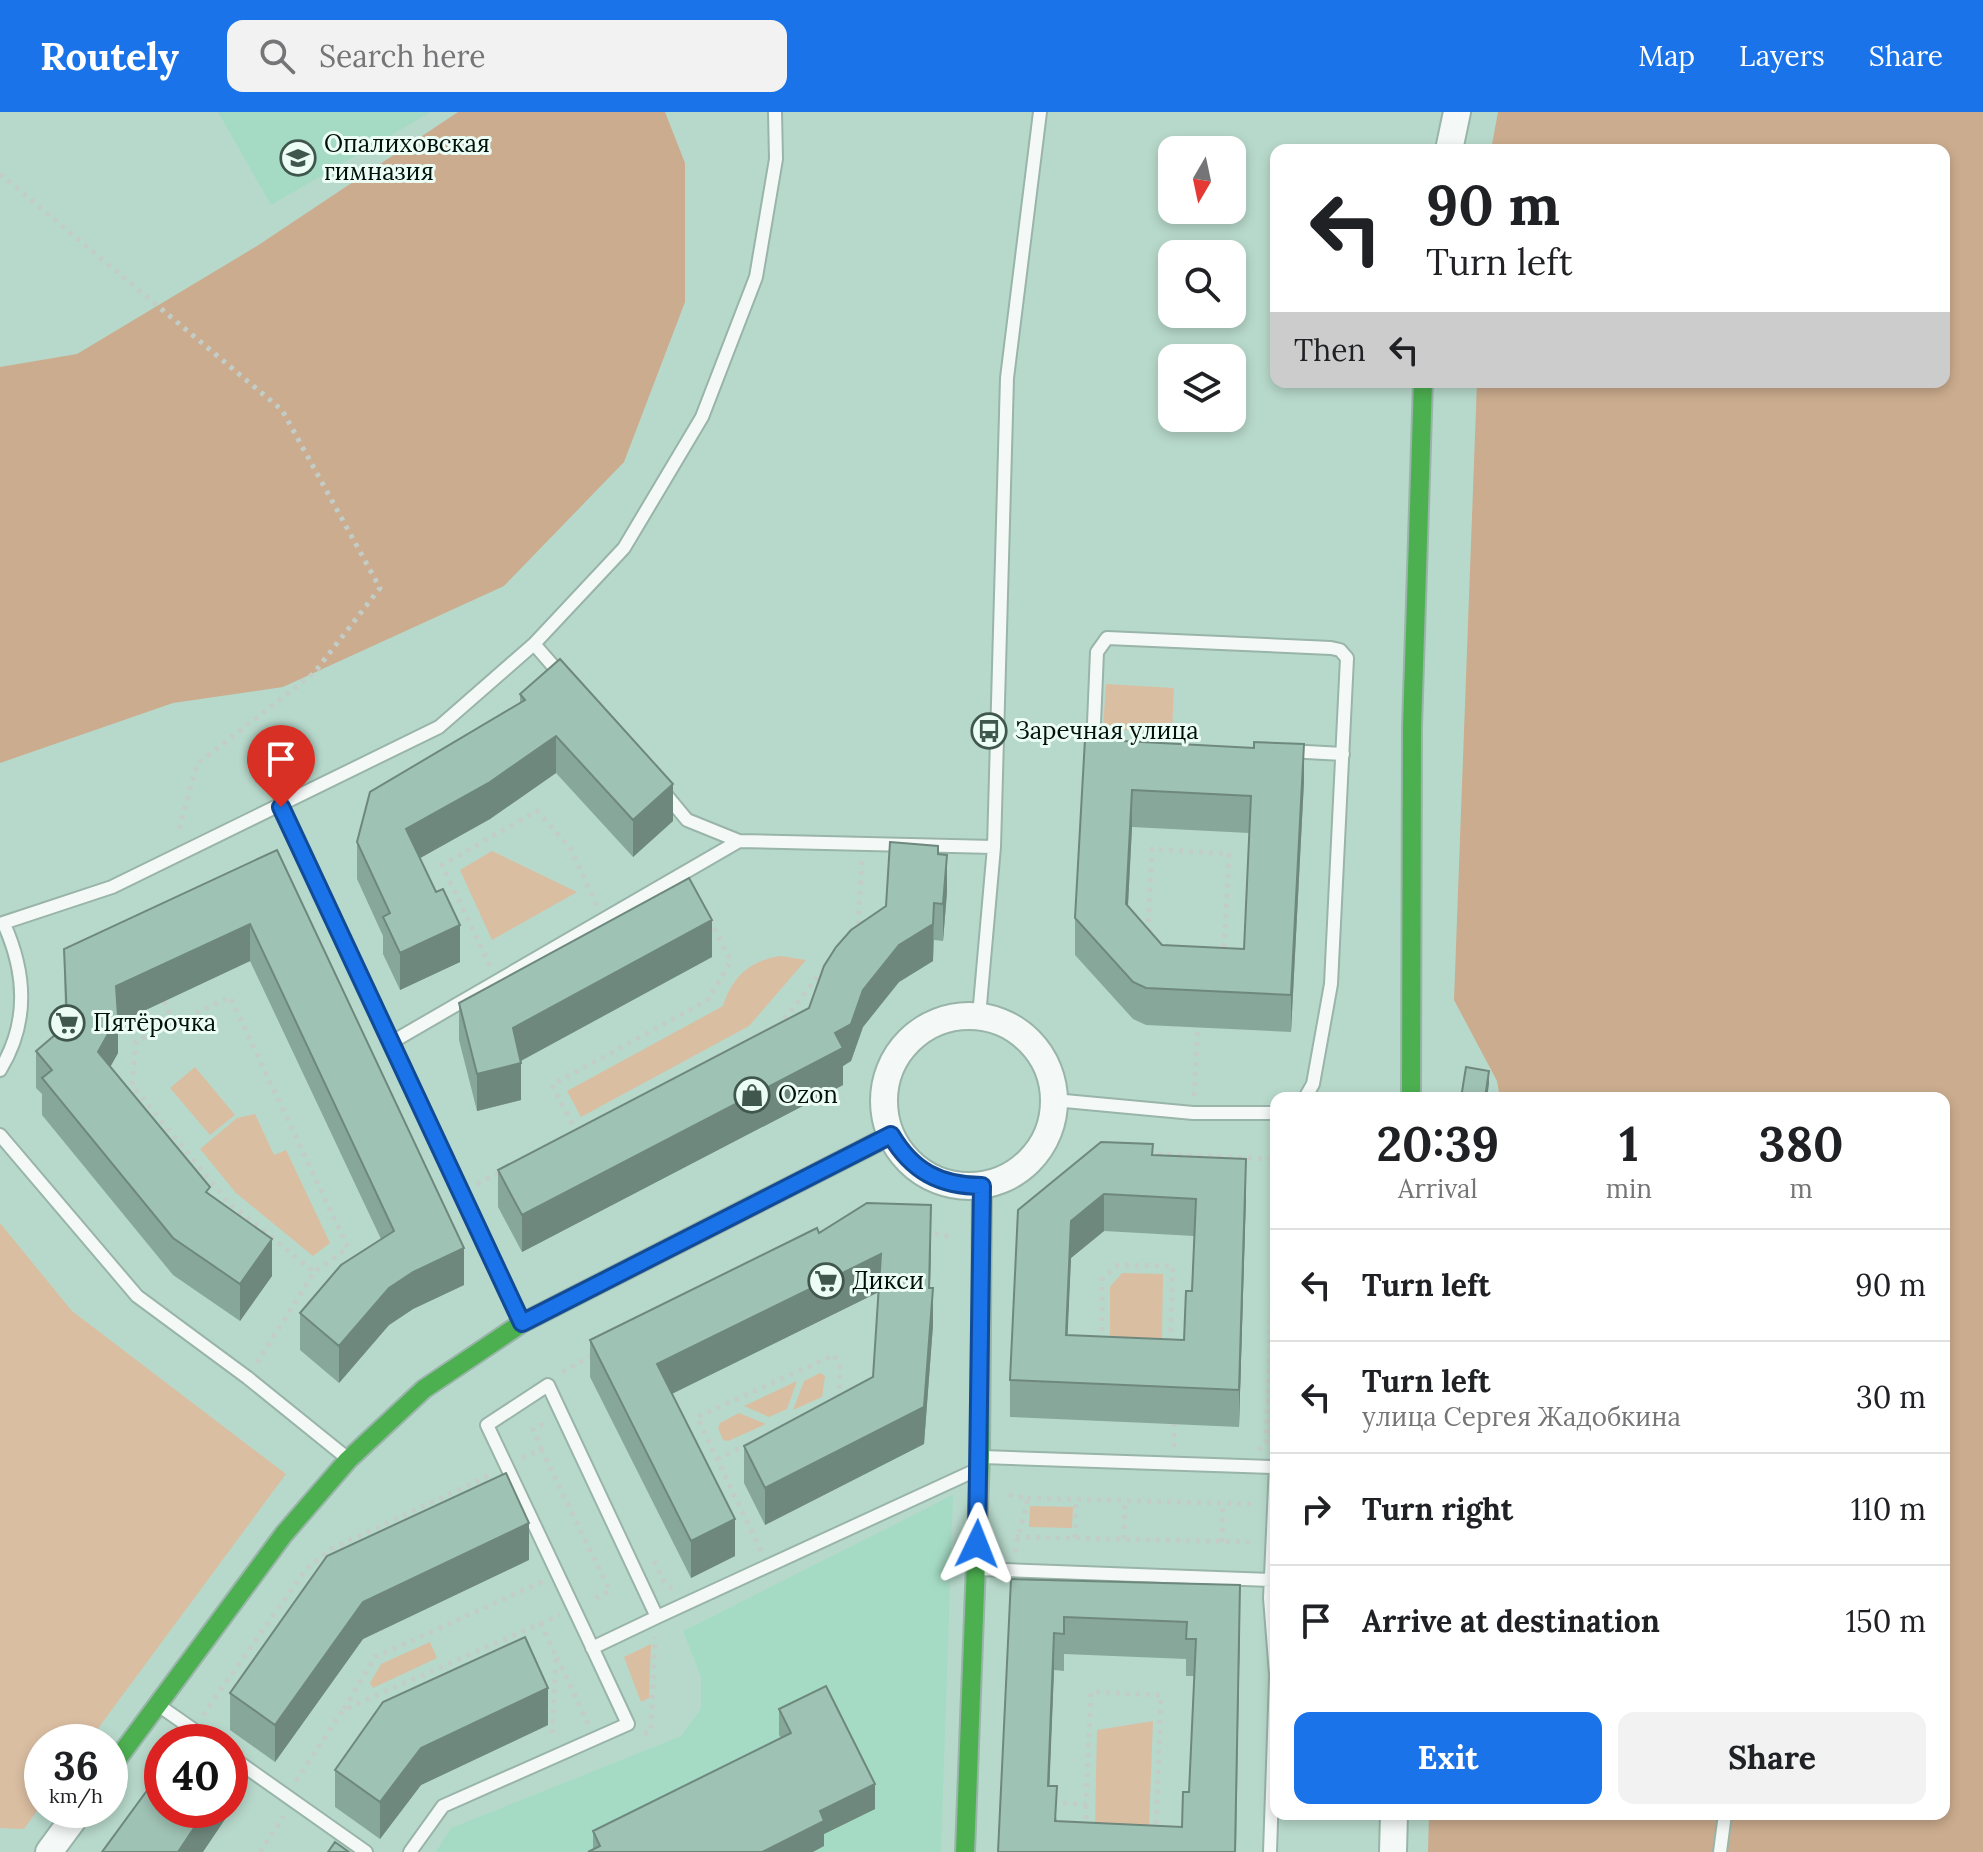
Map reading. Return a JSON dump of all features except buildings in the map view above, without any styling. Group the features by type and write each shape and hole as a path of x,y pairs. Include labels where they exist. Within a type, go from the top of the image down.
{"street":[{"path":"1450,144 1457,112"},
{"path":"1411,1092 1412,727 1423,388"},
{"path":"979,1016 1011,1027 1036,1048 1048,1067 1054,1100 1049,1133 1038,1152 1013,1174 982,1186 960,1186 928,1175 902,1154 891,1135 885,1113 884,1091 890,1070 901,1050 935,1023 957,1017 979,1016"},
{"path":"128,1745 284,1534 348,1460 424,1389 522,1323 891,1135"},
{"path":"965,1852 980,1463 982,1186"},
{"path":"1393,1852 1394,1820"},
{"path":"49,1852 67,1828"}],"lane":[{"path":"0,1070 16,1035 22,990 17,956 2,924 112,887 281,807 439,727 534,644 624,548 702,417 756,277 776,159 775,112"},
{"path":"979,1016 994,847 1007,378 1040,112"},
{"path":"1125,742 1102,740 1095,733 1097,652 1107,638 1340,650 1347,658 1331,984 1313,1084 1308,1092"},
{"path":"534,644 575,691"},
{"path":"1281,750 1343,754"},
{"path":"657,785 687,820 739,841 994,847"},
{"path":"281,807 522,1323"},
{"path":"392,1042 739,841"},
{"path":"1054,1100 1193,1113 1270,1113"},
{"path":"0,1135 137,1296 248,1378 348,1460"},
{"path":"410,1852 443,1806 628,1724 487,1425 548,1385 657,1617"},
{"path":"592,1648 980,1463 1010,1458 1270,1466"},
{"path":"976,1569 1270,1580"},
{"path":"158,1704 186,1724"},
{"path":"248,1769 366,1852"},
{"path":"1270,1852 1271,1820"},
{"path":"1720,1852 1724,1820"}],"path":[{"path":"0,174 282,410 380,588 314,673 197,764 171,859"},
{"path":"497,981 442,865 537,811 570,848 604,921"},
{"path":"848,937 858,924 863,844"},
{"path":"1156,943 1147,934 1152,849 1229,854 1223,964"},
{"path":"577,1133 552,1085 708,1000 731,961 704,912"},
{"path":"773,1033 830,961"},
{"path":"248,1378 314,1272 348,1248 230,997 136,1041 132,1085 228,1202 314,1272"},
{"path":"164,1001 174,1023"},
{"path":"1193,1113 1198,1027"},
{"path":"565,1139 591,1125"},
{"path":"1144,1153 1270,1159"},
{"path":"462,1192 513,1165"},
{"path":"912,1228 956,1239 982,1236"},
{"path":"1115,1344 1102,1343 1102,1279 1118,1265 1173,1266 1170,1347 1173,1362"},
{"path":"1257,1451 1266,1442 1270,1343"},
{"path":"1156,1347 1170,1347"},
{"path":"566,1381 561,1371 603,1350"},
{"path":"763,1556 697,1417 834,1355 840,1366 839,1402 826,1408"},
{"path":"559,1409 549,1415 550,1421 533,1429 610,1591"},
{"path":"1174,1424 1173,1452 1187,1452"},
{"path":"717,1459 758,1440"},
{"path":"516,1446 522,1458 541,1449"},
{"path":"1010,1458 1009,1497 1255,1504"},
{"path":"213,1723 202,1714 306,1569 331,1549 493,1474 500,1487"},
{"path":"1006,1569 1006,1557 1016,1556 1016,1537 1026,1516 1027,1498"},
{"path":"1075,1538 1076,1499"},
{"path":"1124,1539 1125,1501"},
{"path":"1222,1542 1223,1504"},
{"path":"1016,1537 1254,1542"},
{"path":"652,1556 666,1585 677,1590"},
{"path":"538,1568 550,1592"},
{"path":"295,1782 375,1657 545,1581"},
{"path":"555,1604 572,1638 585,1632 596,1615 590,1601 624,1584 631,1585 635,1597 686,1591"},
{"path":"677,1590 681,1606"},
{"path":"343,1710 561,1615"},
{"path":"540,1623 595,1739"},
{"path":"639,1736 651,1731 655,1635"},
{"path":"551,1744 556,1656"},
{"path":"1100,1831 1086,1830 1091,1692 1161,1695 1155,1833 1142,1832"},
{"path":"284,1773 307,1790"},
{"path":"1048,1803 1086,1804"},
{"path":"260,1852 285,1814"}],"shaded area":[{"name":"Опалиховская гимназия","path":"218,112 431,112 271,205"},
{"path":"458,112 665,112 685,163 685,302 624,462 504,586 283,687 173,703 0,763 0,367 77,354 257,246"},
{"path":"1498,112 1983,112 1983,1852 1428,1852 1429,1820 1950,1820 1950,1092 1499,1092 1497,1081 1454,1000 1477,388 1950,388 1950,144 1492,144"},
{"path":"1106,684 1174,688 1172,732 1103,729"},
{"path":"492,851 577,892 492,940 460,870"},
{"path":"781,956 806,960 749,1026 581,1117 567,1091 723,1006 737,978 760,961"},
{"path":"195,1067 235,1115 210,1135 170,1088"},
{"path":"255,1114 274,1155 286,1150 330,1243 313,1256 236,1193 200,1149 237,1118"},
{"path":"0,1223 72,1311 286,1474 101,1724 24,1724 25,1828 24,1829 0,1828"},
{"path":"1122,1273 1163,1274 1162,1340 1110,1337 1110,1287"},
{"path":"820,1373 825,1376 822,1397 793,1410 804,1381"},
{"path":"797,1381 787,1409 769,1417 744,1406"},
{"path":"739,1413 766,1424 728,1441 723,1440 718,1428 720,1423"},
{"path":"953,1495 941,1852 436,1852 451,1828 681,1736 701,1709 701,1677 683,1631"},
{"path":"1030,1506 1073,1507 1072,1528 1029,1527"},
{"path":"430,1642 437,1658 373,1688 370,1683 381,1664"},
{"path":"651,1644 649,1698 641,1702 624,1657"},
{"path":"1153,1721 1149,1826 1095,1824 1097,1730"}],"traffic: fast":[{"path":"1411,1092 1412,727 1423,388"},
{"path":"128,1745 284,1534 348,1460 424,1389 522,1323 891,1135"},
{"path":"965,1852 980,1457 982,1186"}],"place":[{"name":"Опалиховская гимназия","path":"298,158"},
{"name":"Заречная улица","path":"989,731"},
{"name":"Пятёрочка","path":"67,1023"},
{"name":"Ozon","path":"752,1095"},
{"name":"Дикси","path":"826,1281"}],"route":[{"path":"281,807 522,1323 891,1135 902,1154 918,1169 938,1180 960,1186 982,1186 977,1544"}]}
